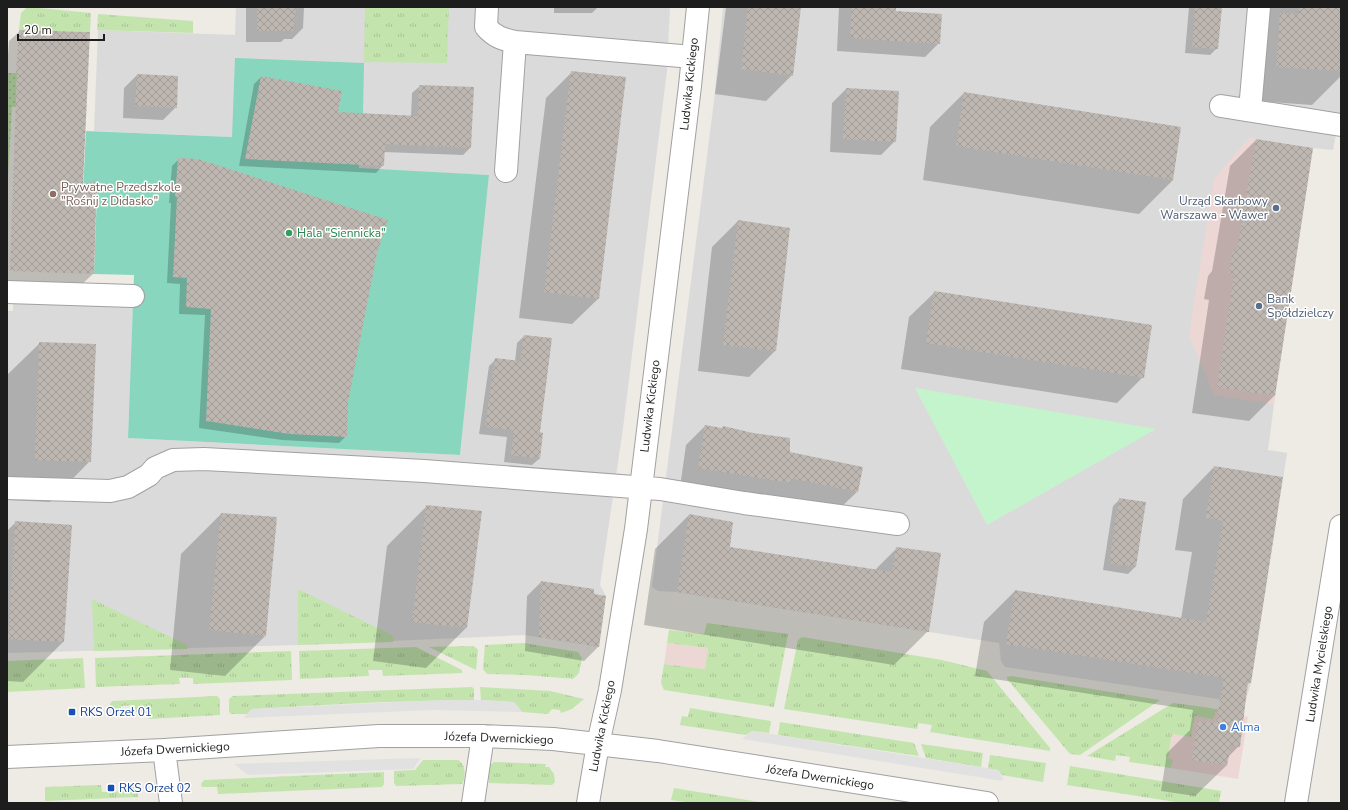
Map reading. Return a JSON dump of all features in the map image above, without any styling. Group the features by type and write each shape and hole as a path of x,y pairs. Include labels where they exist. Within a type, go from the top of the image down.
{"street":[{"path":"487,7 486,27 492,34 515,42 693,57"},
{"name":"Ludwika Kickiego","path":"588,803 598,744 610,690 636,529 698,7"},
{"path":"1250,110 1259,7"},
{"path":"506,171 515,42"},
{"path":"1221,106 1341,125"},
{"path":"7,292 133,296"},
{"path":"7,488 110,491 128,487 150,475 155,468 173,460 204,459 410,470 660,489 744,503 898,524"},
{"name":"Ludwika Mycielskiego","path":"1296,803 1341,526"},
{"name":"Józefa Dwernickiego","path":"7,757 164,750 379,736 483,736 553,739 658,751 987,803"},
{"path":"473,803 483,736"},
{"path":"164,750 171,803"}],"shaded area":[{"path":"236,7 670,7 667,70 623,428 600,585 606,596 599,647 525,635 298,645 7,653 7,311 13,311 13,303 133,306 128,438 460,455 489,175 359,169 363,113 363,63 232,137 94,131 98,30 235,35"},
{"path":"723,7 1341,7 1341,106 1333,150 1250,138 1214,394 1274,404 1268,450 1287,453 1251,683 1245,703 1005,667 1001,661 999,643 677,592 658,591 652,587 714,101"},
{"path":"1249,138 1313,148 1274,404 1214,395 1189,335 1214,179"},
{"path":"667,643 708,648 705,669 664,664"},
{"path":"440,700 514,702 522,712 433,710 244,718 252,709"},
{"path":"1215,711 1248,717 1238,779 1171,768 1173,760 1168,759 1172,734 1195,716"},
{"path":"752,731 998,770 1002,775 1003,781 742,739"},
{"path":"421,758 413,769 248,775 234,764"}],"green space":[{"path":"29,7 91,13 90,32 19,30 21,13"},
{"path":"365,7 449,7 447,63 364,62"},
{"path":"98,14 193,21 193,33 97,30"},
{"name":"Hala \"Siennicka\"","path":"235,58 364,63 363,113 359,168 489,175 460,455 128,438 134,275 94,274 97,193 83,192 86,131 232,137"},
{"path":"7,73 17,73 16,107 12,107 7,195"},
{"path":"915,388 1156,429 987,525"},
{"path":"298,589 394,636 393,642 298,645"},
{"path":"92,599 187,645 188,649 94,651"},
{"path":"707,623 788,634 774,707 664,690 661,683 664,664 705,669 708,648 667,643 669,630 704,634"},
{"path":"802,637 942,660 987,671 1050,748 1050,751 930,732 932,725 918,723 917,729 784,709 798,640"},
{"path":"524,643 578,652 582,658 579,673 573,679 525,675 487,674 483,669 485,645"},
{"path":"474,646 478,650 476,670 429,647"},
{"path":"416,647 462,670 462,673 383,676 382,670 368,670 369,676 300,679 299,651"},
{"path":"291,651 292,680 193,684 193,678 179,678 180,684 96,687 95,658"},
{"path":"83,658 85,688 7,692 7,661"},
{"path":"1011,676 1160,700 1080,755 1070,754 1007,679 1007,677"},
{"path":"472,687 474,689 474,701 363,703 252,709 247,714 231,714 229,712 229,699 233,696"},
{"path":"480,687 550,691 584,699 572,709 561,713 560,710 552,709 548,714 522,712 514,702 481,700"},
{"path":"217,696 220,699 220,715 149,719 144,711 135,712 135,705 121,706 121,712 114,712 110,709 110,704 112,701"},
{"path":"1173,703 1243,714 1245,716 1215,712 1213,719 1195,716 1191,737 1172,734 1168,758 1173,760 1171,768 1129,762 1130,757 1116,755 1115,761 1087,756"},
{"path":"690,708 771,721 769,733 752,731 746,735 680,725 682,716 688,717"},
{"path":"780,722 914,743 919,756 778,735"},
{"path":"921,744 983,753 981,767 926,758"},
{"path":"990,755 1046,763 1043,782 1002,775 998,770 988,769"},
{"path":"423,760 458,760 463,764 464,768 464,778 462,784 396,786 394,783 394,771 415,770"},
{"path":"494,762 546,764 545,767 549,767 554,774 555,782 552,785 489,783 489,766"},
{"path":"1070,766 1221,791 1219,803 1182,803 1067,785"},
{"path":"384,772 384,784 382,787 218,794 217,787 202,787 201,784 204,780"},
{"path":"137,783 138,797 45,801 45,787 101,785 102,792 124,791 124,784"},
{"path":"674,788 759,803 692,803 671,800"}],"building":[{"path":"257,7 296,7 293,31 257,31"},
{"path":"748,7 801,7 793,76 741,69"},
{"path":"852,7 896,7 896,11 942,14 940,44 850,38"},
{"path":"1195,7 1222,7 1218,49 1192,47"},
{"path":"1299,7 1341,7 1341,71 1276,67 1280,13 1299,14"},
{"path":"19,30 90,32 83,184 97,181 94,274 10,271 16,72"},
{"path":"571,71 626,77 599,299 544,292"},
{"path":"137,74 178,76 177,108 135,106"},
{"path":"261,76 342,91 338,112 418,116 419,85 474,87 471,148 385,144 384,166 245,159"},
{"path":"846,88 899,91 896,142 843,139"},
{"path":"964,92 1181,127 1173,180 956,146"},
{"path":"1256,139 1313,148 1275,396 1217,387 1234,275 1229,274 1233,249 1237,250"},
{"path":"178,158 198,159 388,220 377,253 348,402 347,437 290,434 206,421 211,309 186,307 187,278 173,277 177,197 175,196"},
{"path":"738,220 790,228 776,351 723,345"},
{"path":"934,291 1152,325 1144,378 926,343"},
{"path":"524,335 552,338 540,432 543,433 540,459 511,455 514,430 485,427 495,358 520,361"},
{"path":"39,342 96,344 91,462 35,460"},
{"path":"705,425 722,428 723,426 753,433 790,438 790,452 863,467 858,492 790,478 790,483 698,468"},
{"path":"1214,466 1283,477 1251,683 1248,682 1240,747 1231,746 1227,765 1192,760 1198,721 1216,723 1224,678 1006,644 1015,590 1206,622 1223,521 1206,518"},
{"path":"1119,498 1146,502 1136,567 1109,563"},
{"path":"426,505 482,511 467,628 412,622"},
{"path":"221,513 277,517 266,636 209,630"},
{"path":"689,514 733,522 730,547 892,572 896,547 941,553 929,632 677,592"},
{"path":"15,521 72,525 64,642 8,639"},
{"path":"541,581 594,589 594,594 606,596 599,647 539,637"}],"place":[{"name":"Prywatne Przedszkole \"Rośnij z Didasko\"","path":"53,194"},
{"name":"Urząd Skarbowy Warszawa - Wawer","path":"1276,208"},
{"name":"Hala \"Siennicka\"","path":"289,233"},
{"name":"Bank Spółdzielczy","path":"1259,306"},
{"name":"RKS Orzeł 01","path":"72,712"},
{"name":"Alma","path":"1223,727"},
{"name":"RKS Orzeł 02","path":"111,788"}]}
